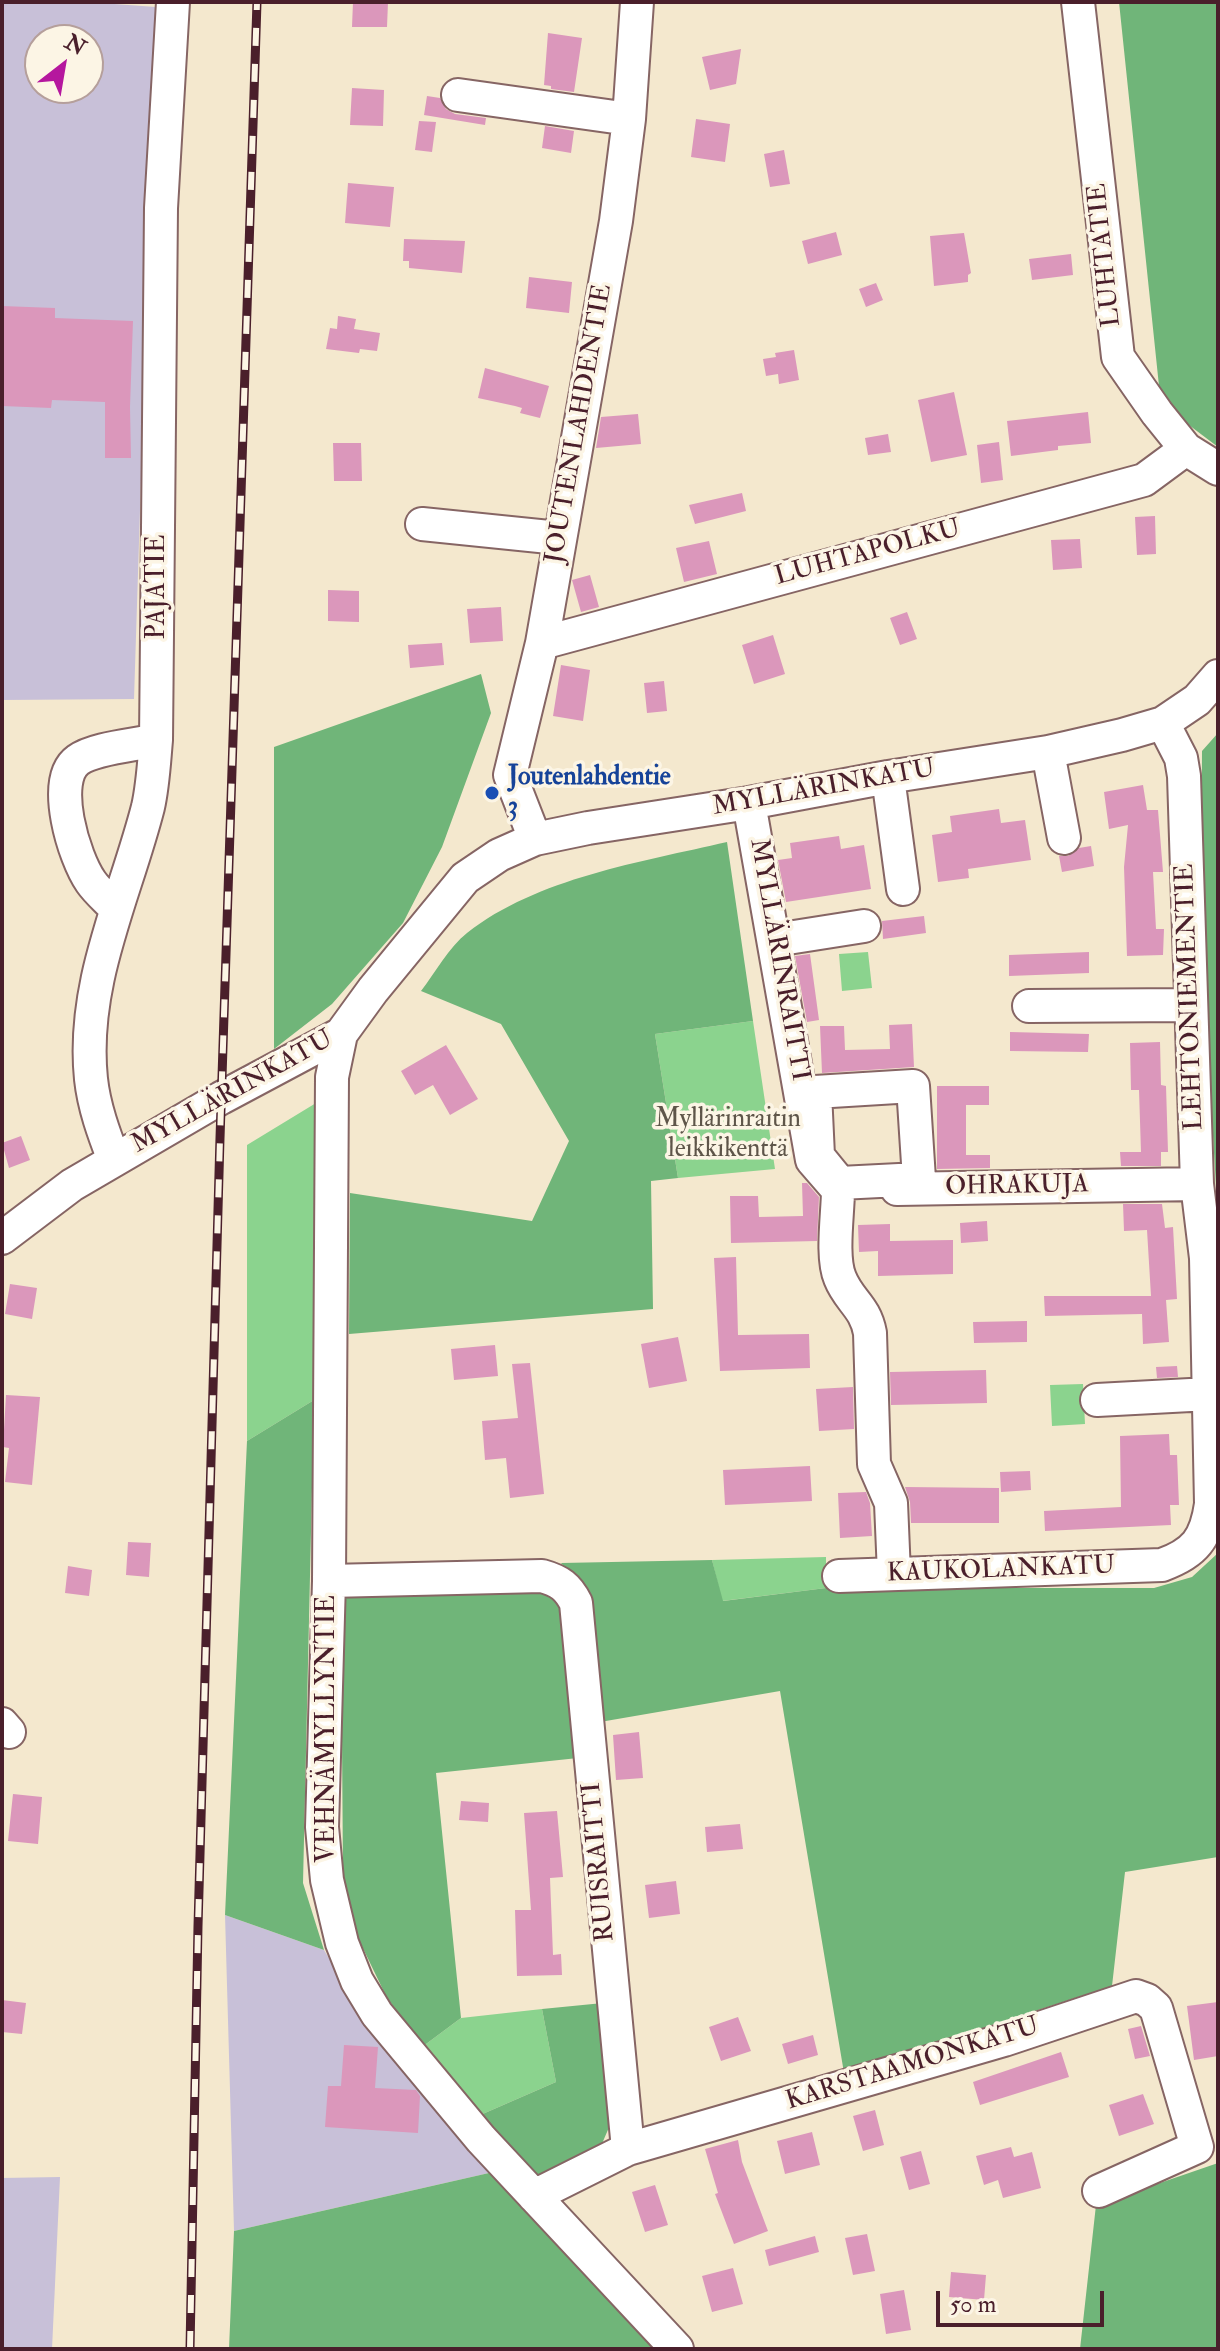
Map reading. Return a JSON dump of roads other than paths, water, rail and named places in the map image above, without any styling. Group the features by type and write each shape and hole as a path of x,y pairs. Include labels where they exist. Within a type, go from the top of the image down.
{"street":[{"name":"PAJATIE","path":"114,1160 98,1117 91,1077 92,1014 101,956 149,803 156,740 161,208 173,2"},
{"name":"JOUTENLAHDENTIE","path":"535,839 510,775 542,643 616,221 629,119 637,2"},
{"name":"LUHTATIE","path":"1078,2 1118,357 1186,449 1218,469"},
{"path":"458,95 629,119"},
{"name":"LUHTAPOLKU","path":"542,643 1144,480 1186,449"},
{"path":"422,524 559,538"},
{"path":"1163,723 1197,700 1218,676"},
{"name":"MYLLÄRINKATU","path":"2,1238 72,1185 341,1034 465,878 499,855 535,839 1048,752 1163,723"},
{"name":"LEHTONIEMENTIE","path":"1162,1565 1185,1557 1199,1541 1208,1525 1211,1504 1206,1258 1197,1184 1184,776 1181,758 1163,723"},
{"path":"116,909 90,881 72,836 64,794 67,773 78,759 156,740"},
{"path":"1048,752 1064,838"},
{"path":"888,777 903,889"},
{"name":"MYLLÄRINRAITTI","path":"749,803 812,1160 838,1190"},
{"path":"775,940 864,926"},
{"path":"1029,1006 1189,1005"},
{"name":"VEHNÄMYLLYNTIE","path":"341,1034 332,1077 329,1581 322,1827 327,1880 342,1943 357,1981 377,2014 481,2139 677,2349"},
{"name":"OHRAKUJA","path":"838,1190 1197,1184"},
{"path":"838,1190 837,1267 846,1289 867,1319 870,1333 874,1464 891,1503 894,1574"},
{"path":"1097,1400 1209,1394"},
{"name":"KAUKOLANKATU","path":"839,1576 1162,1565"},
{"name":"RUISRAITTI","path":"329,1581 542,1576 558,1580 570,1590 576,1603 628,2149"},
{"name":"KARSTAAMONKATU","path":"534,2196 628,2149 1004,2040 1136,1996 1156,2008 1197,2147 1099,2191"}],"railway":[{"path":"190,2349 198,1926 220,1138 257,2"}],"place":[{"name":"Joutenlahdentie 3","path":"492,793"}],"park label":[{"name":"Myllärinraitin leikkikenttä","path":"728,1135"}]}
